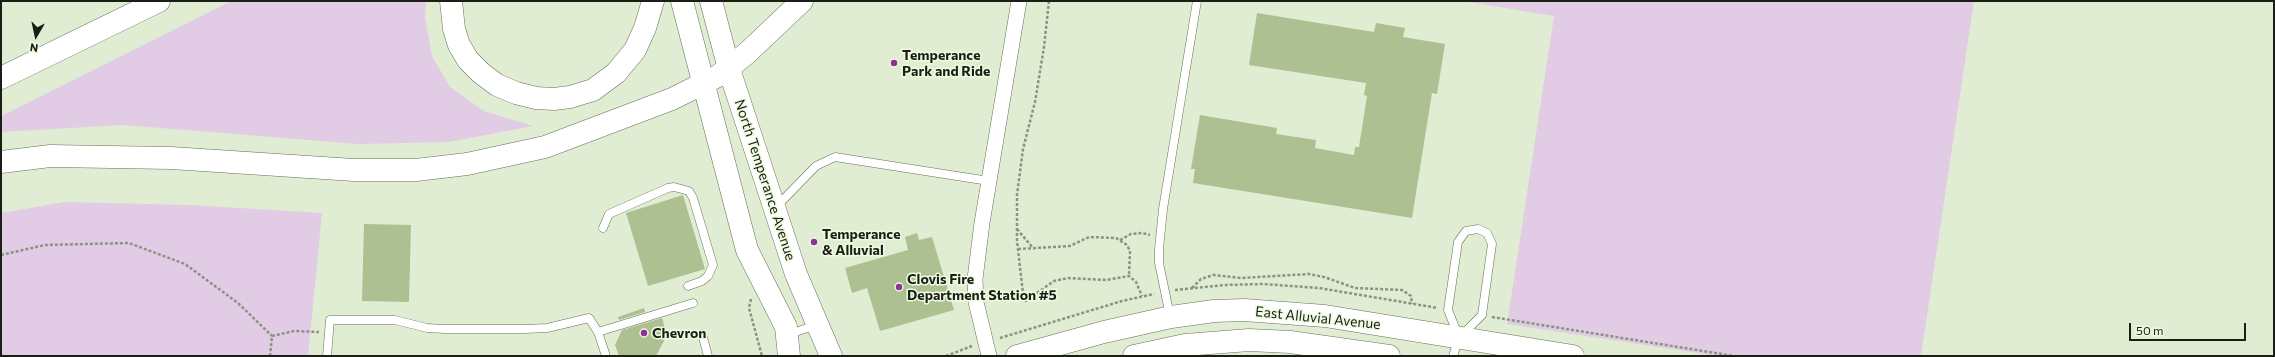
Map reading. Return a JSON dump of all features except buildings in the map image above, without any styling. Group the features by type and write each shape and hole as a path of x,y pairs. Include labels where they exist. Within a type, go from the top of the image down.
{"main road":[{"path":"1,78 159,1"},
{"path":"451,1 454,29 459,45 468,60 481,73 497,85 516,93 536,98 554,99 570,97 593,90 616,73 635,50 645,28 653,1"},
{"path":"682,1 702,84 748,250 782,317 788,334 789,356"},
{"name":"North Temperance Avenue","path":"710,1 729,69 773,209 817,325 831,356"},
{"path":"1,162 50,156 156,157 354,170 416,170 467,164 545,147 672,99 729,69 802,1"},
{"name":"East Alluvial Avenue","path":"1017,356 1110,330 1170,317 1214,311 1274,311 1325,316 1456,347 1573,356"},
{"name":"East Alluvial Avenue","path":"1134,356 1186,350 1249,340 1290,342 1389,356"}],"street":[{"path":"989,356 976,302 975,279 989,181 1019,1"}],"lane":[{"path":"1170,317 1159,263 1160,236 1197,1"},
{"path":"773,209 816,166 835,157 989,181"},
{"path":"603,228 609,214 668,188 674,187 689,191 712,265 708,276 702,281 688,286"},
{"path":"1478,229 1487,233 1492,244 1482,315 1456,347 1448,310 1458,242 1466,231 1478,229"},
{"path":"598,332 693,303"},
{"path":"327,356 330,320 395,320 433,328 525,329 547,328 589,318 598,332 606,356"},
{"path":"788,334 817,325"},
{"path":"702,334 708,356"}],"path":[{"path":"1049,1 1044,47 1019,173 1016,229 1024,302 1060,278 1106,280 1129,276"},
{"path":"1016,229 1033,249"},
{"path":"1120,240 1125,236 1137,234 1160,236"},
{"path":"1018,249 1070,246 1089,237 1104,236 1120,240 1130,251 1129,276"},
{"path":"1,255 44,245 129,243 185,264 238,302 272,336"},
{"path":"1191,288 1201,279 1213,275 1241,278 1309,274 1324,277 1355,288 1402,290 1411,296 1412,304"},
{"path":"1129,276 1136,282 1142,296"},
{"path":"1178,290 1263,284 1319,288 1448,310"},
{"path":"1004,337 1152,294"},
{"path":"749,308 762,356"},
{"path":"1482,315 1734,356"},
{"path":"272,336 294,331 329,332"},
{"path":"270,356 272,336"},
{"path":"946,356 970,347"}],"shaded area":[{"path":"231,1 426,1 425,18 432,56 450,87 484,111 533,126 449,142 358,144 123,125 1,132 1,116"},
{"path":"1463,1 1974,1 1921,356 1717,356 1507,324 1554,16"},
{"path":"65,202 190,205 322,213 308,356 1,356 1,213"}],"place":[{"name":"Temperance Park and Ride","path":"894,63"},
{"name":"Temperance & Alluvial","path":"814,242"},
{"name":"Clovis Fire Department Station #5","path":"899,287"},
{"name":"Chevron","path":"644,333"}]}
